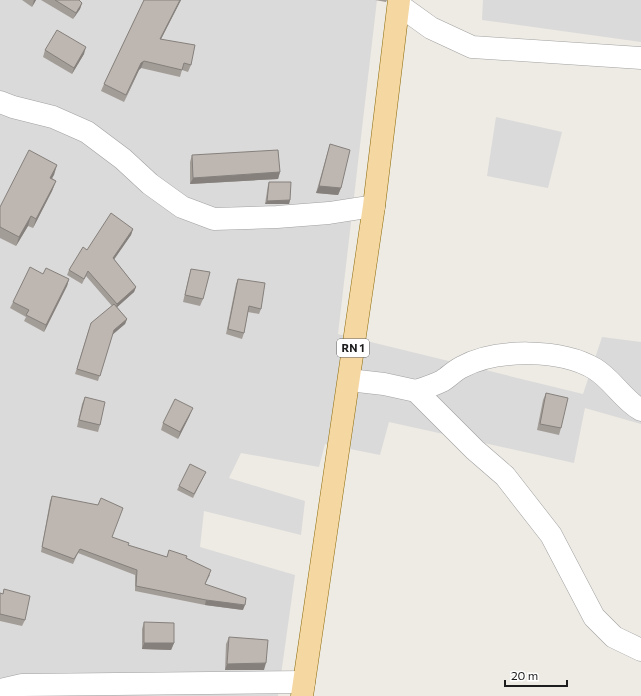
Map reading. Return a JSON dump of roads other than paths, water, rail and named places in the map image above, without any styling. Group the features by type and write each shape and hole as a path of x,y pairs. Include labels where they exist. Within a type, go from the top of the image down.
{"main road":[{"name":"RN 1","path":"303,689 374,206 399,2"}],"street":[{"path":"399,2 431,28 472,47 641,58"},
{"path":"0,102 13,108 53,117 87,132 123,159 150,184 182,207 214,219 329,213 374,206"},
{"path":"416,391 442,381 462,367 488,356 536,353 578,362 596,370 633,405 641,410"},
{"path":"349,380 384,384 416,391 474,450 506,476 551,535 594,617 614,637 641,650"},
{"path":"0,690 22,685 303,689"}]}
